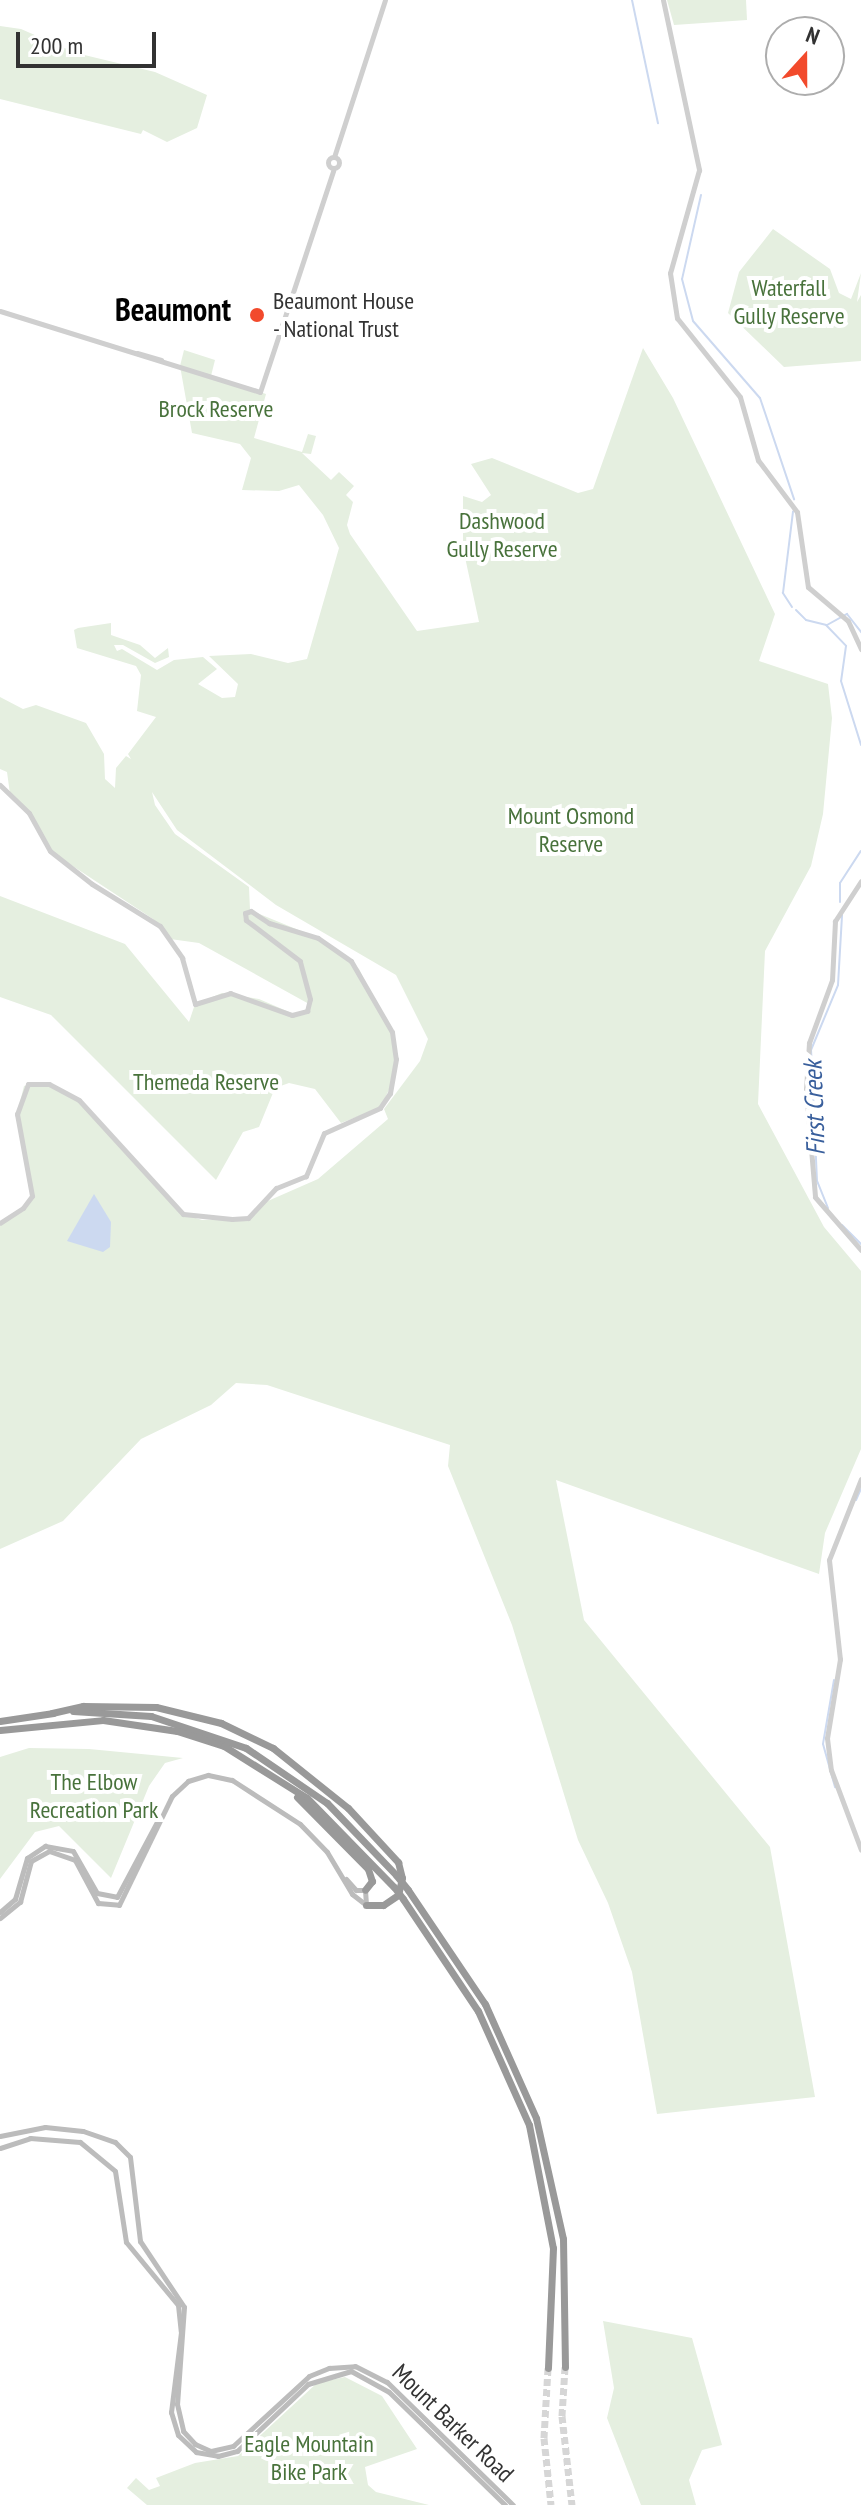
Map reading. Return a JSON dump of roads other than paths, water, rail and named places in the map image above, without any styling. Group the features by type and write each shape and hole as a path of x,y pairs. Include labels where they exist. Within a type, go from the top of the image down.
{"highway":[{"path":"0,1721 83,1706 156,1707 221,1723 268,1745 313,1776 398,1862 402,1880 395,1898 380,1906 366,1905"},
{"path":"52,1713 151,1716 246,1748 327,1803 408,1890 485,2004 536,2118 563,2239 565,2367"},
{"path":"0,1730 103,1720 177,1731 224,1746 307,1798 394,1887 478,2011 512,2078 533,2137 553,2248 548,2368"},
{"path":"224,1746 298,1797 332,1828 370,1872 371,1884 365,1890"}],"main road":[{"path":"0,1915 15,1899 27,1858 45,1846 73,1851 97,1893 117,1897 170,1794 190,1777 208,1772 233,1778 292,1815 323,1844 352,1886 365,1890 366,1905"},
{"path":"0,1915 20,1902 31,1861 49,1851 75,1860 98,1903 119,1905 172,1796 188,1781 208,1775 232,1780 300,1824 327,1852 353,1896 366,1905"},
{"name":"Mount Barker Road","path":"0,2136 45,2127 97,2134 126,2152 136,2180 140,2241 184,2307 177,2404 188,2438 211,2451 233,2446 309,2376 329,2368 355,2366 387,2382 513,2505"},
{"name":"Mount Barker Road","path":"0,2148 30,2138 80,2142 102,2155 115,2171 126,2242 178,2305 181,2332 171,2412 178,2435 196,2452 218,2456 237,2451 308,2384 351,2371 389,2392 505,2505"}],"street":[{"path":"0,311 260,392 385,0"},
{"path":"663,0 698,152 692,196 670,273 677,318 740,397 758,460 797,512 808,587 842,616 861,649"},
{"path":"239,385 257,386 265,378"},
{"path":"0,785 29,813 50,851 92,884 160,926 182,958 195,1004 230,993 292,1015 307,1011 310,999 300,961 255,928 245,917 247,911 318,938 351,961 395,1042 393,1082 376,1111 324,1133 309,1173 270,1193 253,1215 202,1220 173,1206 105,1123 79,1100 49,1084 32,1082 22,1090 17,1114 32,1196 0,1223"},
{"path":"861,881 835,921 832,980 809,1043 806,1089 815,1197 861,1250"},
{"path":"861,1479 829,1560 840,1659 827,1738 831,1770 861,1850"}],"water":[{"path":"94,1194 111,1222 110,1247 103,1252 67,1241"}],"waterway":[{"name":"First Creek","path":"632,0 658,123"},
{"name":"First Creek","path":"701,195 682,279 693,321 760,398 794,499"},
{"name":"First Creek","path":"792,607 783,593 793,512"},
{"name":"First Creek","path":"796,610 806,620 826,625 846,646 841,681 861,745"},
{"path":"827,625 847,614 861,632"},
{"name":"First Creek","path":"840,902 840,883 861,851"},
{"name":"First Creek","path":"828,1208 817,1181 811,1050 838,985 842,915"},
{"name":"First Creek","path":"842,1225 861,1244"},
{"name":"First Creek","path":"856,1500 861,1489"},
{"name":"First Creek","path":"834,1680 823,1744 835,1787"}],"tunnel":[{"path":"565,2367 562,2416 572,2505"},
{"path":"548,2368 544,2438 551,2505"}],"place":[{"name":"Beaumont House - National Trust","path":"257,315"}],"district":[{"name":"Beaumont","path":"173,309"}],"park label":[{"name":"Waterfall Gully Reserve","path":"789,302"},
{"name":"Brock Reserve","path":"216,409"},
{"name":"Dashwood Gully Reserve","path":"502,535"},
{"name":"Mount Osmond Reserve","path":"571,830"},
{"name":"Themeda Reserve","path":"206,1082"},
{"name":"The Elbow Recreation Park","path":"94,1796"},
{"name":"Eagle Mountain Bike Park","path":"309,2458"}]}
